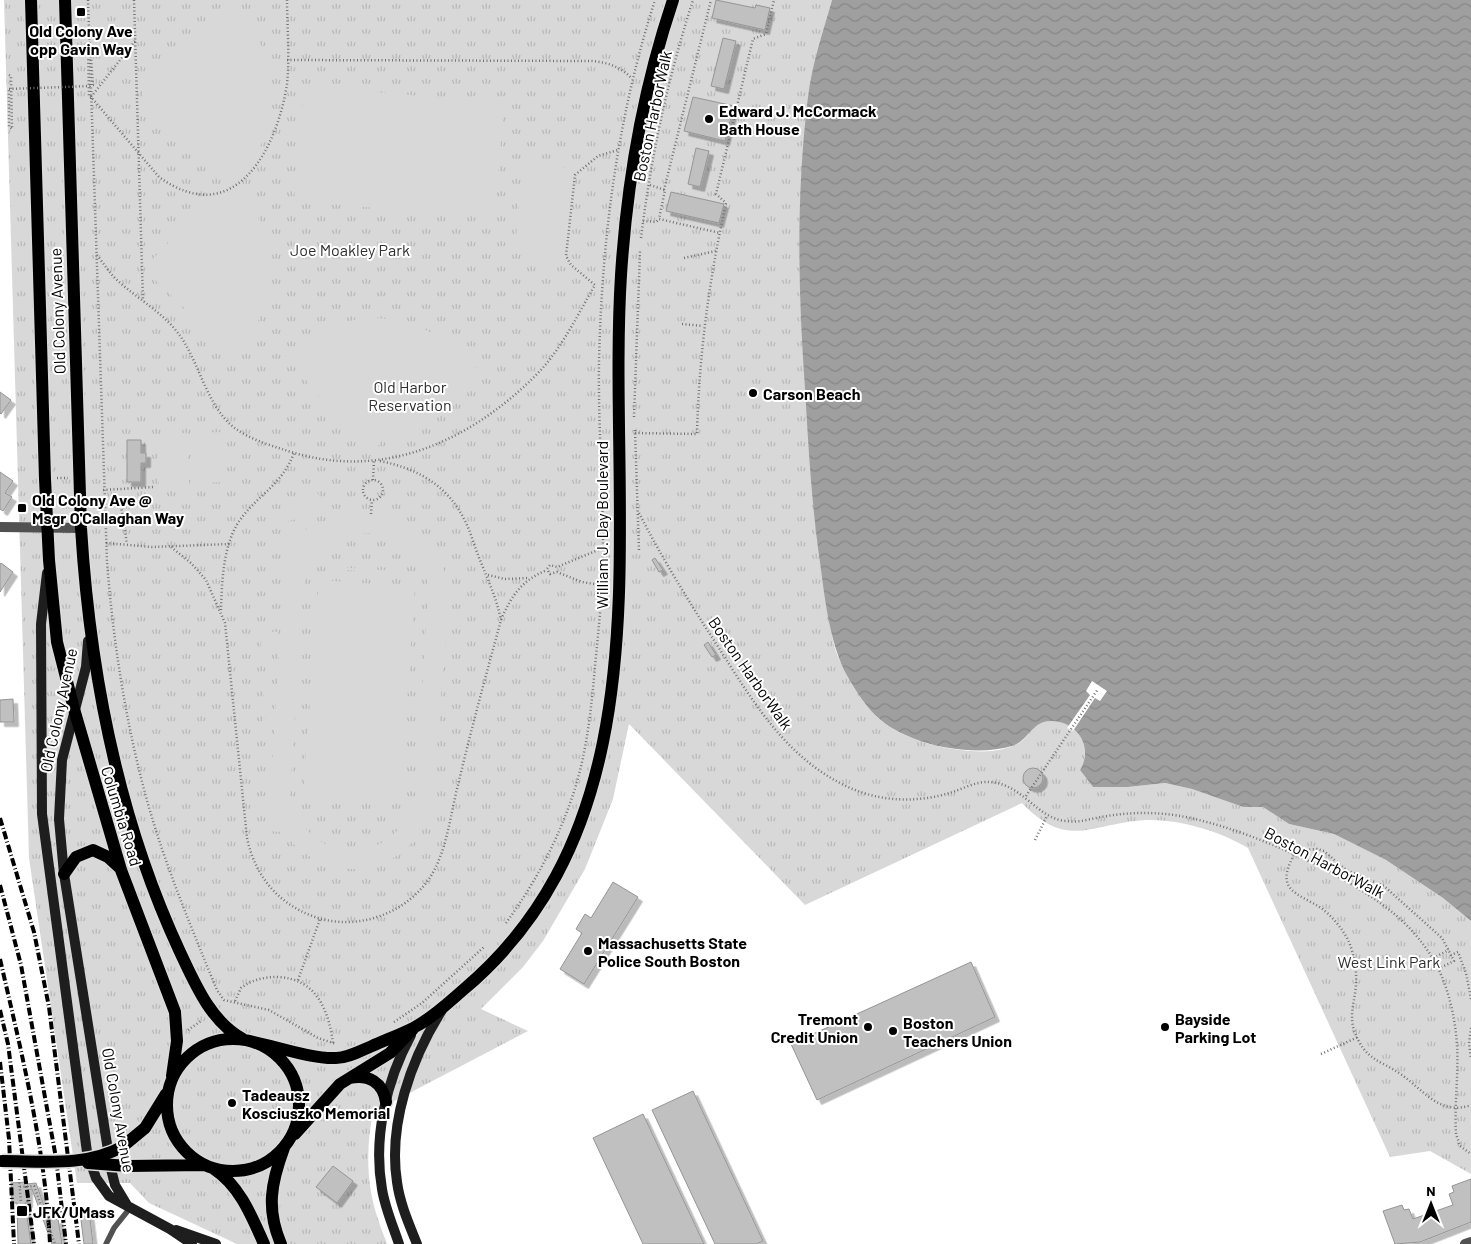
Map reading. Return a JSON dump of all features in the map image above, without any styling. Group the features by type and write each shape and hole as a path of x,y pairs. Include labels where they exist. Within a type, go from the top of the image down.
{"main road":[{"name":"Old Colony Avenue","path":"31,0 49,560"},
{"name":"Old Colony Avenue","path":"65,0 80,528 89,617"},
{"name":"William J. Day Boulevard","path":"287,1144 345,1080 390,1053 415,1028 447,1004 498,958 518,936 538,907 574,842 590,801 600,764 611,690 619,582 617,356 625,215 633,160 648,84 673,0"},
{"name":"Columbia Road","path":"49,560 57,642 74,709 121,870 175,1012 177,1041 170,1082 149,1123 136,1137 122,1147 98,1157 76,1161"},
{"name":"Columbia Road","path":"89,617 98,683 112,754 134,834 152,888 201,993 227,1028 249,1041"},
{"path":"64,874 76,856 93,850 108,857 121,870"},
{"name":"William J. Day Boulevard","path":"249,1041 323,1057 338,1058 349,1056 415,1028"},
{"path":"264,1244 245,1204 232,1185 208,1166 188,1154 173,1133 166,1108 170,1082 183,1061 202,1046 219,1040 249,1041 269,1049 281,1059 297,1086 298,1118 287,1144 271,1203 272,1220 279,1240"},
{"path":"345,1080 359,1077 370,1079 382,1088 386,1102"},
{"path":"208,1166 230,1171 251,1168 270,1160 287,1144"},
{"name":"Columbia Road","path":"1,1162 76,1161 128,1166 208,1166"}],"street":[{"path":"0,528 80,528"},
{"name":"Old Colony Avenue","path":"49,560 41,624 41,787 44,837 92,1170 104,1191 130,1208"},
{"name":"Old Colony Avenue","path":"89,617 86,667 64,748 58,794 64,874 111,1168 115,1185 130,1208"},
{"name":"William J. Day Boulevard","path":"417,1244 405,1213 398,1187 395,1159 400,1109 422,1048 447,1004"},
{"name":"William J. Day Boulevard","path":"399,1244 386,1204 380,1176 380,1146 386,1102 401,1055 415,1028"},
{"path":"130,1208 170,1229 192,1244"},
{"path":"405,1213 422,1244"},
{"path":"170,1229 216,1244"},
{"path":"1466,1244 1471,1242"}],"lane":[{"path":"106,1244 114,1228 130,1208"}],"path":[{"path":"88,0 103,490 110,606 124,694 156,830 168,866 217,990 224,1000 236,1001 269,1010 318,1038 340,1045"},
{"path":"134,0 143,301"},
{"path":"9,75 11,76 12,84 12,92 12,109 13,126 12,128 9,127 9,88 18,88 36,88 81,86 90,86 92,85 90,43 88,45 88,79 89,88 89,97 159,177 172,187 202,195 216,193 240,183 258,164 275,132 287,82 287,0"},
{"path":"506,924 531,885 554,842 569,806 580,771 593,696 602,585 603,548 599,365 602,286 607,225 618,150 632,79 655,0"},
{"name":"Boston HarborWalk","path":"641,238 666,90 693,0"},
{"path":"659,219 664,190 710,0"},
{"path":"682,324 704,326 726,203 716,194 753,39 766,34 774,0"},
{"path":"91,98 136,41"},
{"path":"287,60 596,61 612,65 627,72 632,79"},
{"path":"602,286 595,285 575,270 566,256 575,176 598,156 618,150"},
{"path":"649,185 664,190"},
{"path":"643,221 656,222 659,219 720,233"},
{"path":"684,258 716,251"},
{"path":"634,416 640,252"},
{"path":"97,255 114,277 164,317 178,333 190,352 211,396 229,423 243,434 294,453 340,463 379,461 422,449 454,436 510,399 541,370 554,353 595,285"},
{"name":"Boston HarborWalk","path":"704,326 699,374 697,434 635,432 639,513 670,571 762,714 791,748 808,762 848,787 886,798 900,800 930,798 989,781 1026,796 1047,816 1070,822 1129,813 1178,816 1256,838 1346,882 1388,909 1412,930 1433,958 1449,1000 1457,1035 1455,1108 1458,1141 1463,1149 1471,1154"},
{"path":"221,612 223,579 230,544 242,517 279,480 294,453"},
{"path":"373,480 374,461"},
{"path":"379,461 419,473 447,494 467,524 493,586 501,620"},
{"path":"57,478 72,478"},
{"path":"373,480 381,484 383,490 380,497 372,500 365,496 363,491 366,482 373,480"},
{"path":"103,490 154,487"},
{"path":"371,514 372,500"},
{"path":"121,506 127,544"},
{"path":"639,513 639,551"},
{"path":"106,543 171,547 230,544"},
{"path":"171,547 203,576 221,612 227,637 247,838 256,868 274,892 295,908 320,919 354,922 379,917 411,899 432,874 447,831 501,620 513,596 530,578 547,570 550,565 557,567 603,548"},
{"path":"557,567 557,572"},
{"path":"547,570 550,574 557,572 582,582 602,585"},
{"path":"487,574 505,579 530,578"},
{"path":"1026,796 1098,689"},
{"path":"1035,840 1047,816"},
{"path":"1438,969 1454,961 1449,950 1436,931 1384,886 1346,870 1324,851 1317,849 1303,850 1294,855 1287,874 1291,889 1298,896 1319,907 1333,919 1344,932 1353,954 1356,976 1352,1016 1363,1048 1375,1061 1403,1076 1431,1100 1455,1108 1471,1105"},
{"path":"298,980 320,919"},
{"path":"392,1023 422,1003 486,945"},
{"path":"1433,958 1449,950"},
{"path":"1451,955 1458,952 1469,984 1471,999"},
{"path":"236,1001 241,988 258,979 276,977 298,980 307,985 319,1000 329,1022 333,1044"},
{"path":"184,1032 201,1021"},
{"path":"1471,1028 1469,1044 1471,1059"},
{"path":"1321,1054 1358,1037"},
{"path":"19,1179 21,1203"},
{"path":"20,1187 34,1186 55,1244"}],"green space":[{"name":"Old Harbor Reservation","path":"4,0 832,0 820,43 828,609 836,652 849,680 869,709 885,724 913,739 946,748 978,751 1001,750 1019,743 1035,726 1041,723 1049,721 1067,724 1080,736 1083,743 1084,761 1080,770 1093,787 1128,787 1165,783 1192,789 1243,807 1263,807 1289,824 1334,834 1386,860 1443,898 1471,921 1471,1174 1430,1151 1390,1157 1248,848 1237,842 1199,827 1159,820 1127,822 1081,831 1067,830 1053,826 1038,818 1022,803 805,905 629,724 613,799 585,869 543,941 523,967 481,1009 528,1031 373,1112 368,1152 369,1179 374,1206 387,1244 237,1244 149,1203 130,1183 77,1183 29,858"},
{"path":"228,1 246,21 260,43 268,65 272,88 271,111 265,134 255,157 239,179 148,116 149,103 143,99 142,90 147,86 146,75"},
{"path":"304,86 504,103 495,218 294,201"},
{"path":"536,162 563,167 571,173 574,179 566,250 556,260 524,257 515,247 522,173 528,165"},
{"path":"238,188 252,208 263,229 270,273 267,295 260,317 249,337 233,355 148,273 148,264 210,200"},
{"path":"365,318 399,321 427,330 452,347 477,370 392,441 382,441 377,447 368,447 364,441 354,441 285,354 322,330 342,322"},
{"path":"223,432 225,482 195,483 193,433"},
{"path":"187,433 189,484 159,485 157,434"},
{"path":"312,486 321,498 327,513 283,522 278,526 275,521 281,519"},
{"path":"361,514 379,516 395,520 409,527 422,536 432,548 446,578 449,595 432,810 420,833 404,851 385,862 364,868 343,868 321,862 301,850 283,832 268,831 287,528 316,530 337,519","holes":["370,533 400,545 415,558 429,587 415,796 405,820 391,837 372,847 352,850 332,847 314,837 299,820 290,796 303,588 312,565 326,548 336,542 357,535"]},
{"path":"318,559 402,565 402,568 318,562"},
{"path":"333,567 416,572 416,575 333,569"},
{"path":"319,580 415,587 400,803 303,796"},
{"path":"262,631 277,632 276,647 271,647 264,735 261,735 267,647 261,646"}],"water":[{"path":"832,0 1471,0 1471,921 1443,898 1386,860 1334,834 1289,824 1263,807 1243,807 1192,789 1165,783 1128,787 1093,787 1080,770 1084,761 1084,744 1075,730 1068,725 1060,722 1044,722 1034,728 1018,743 996,749 959,749 940,746 903,734 888,725 875,715 854,688 838,656 830,626 818,548 807,428 801,315 799,242 804,133 812,72"}],"pier":[{"path":"1092,681 1107,691 1100,701 1095,698 1073,731 1067,728 1090,695 1086,691"}],"building":[{"path":"716,0 755,8 756,5 770,8 765,30 712,18"},
{"path":"723,38 736,41 724,89 711,86"},
{"name":"Edward J. McCormack Bath House","path":"693,97 734,106 725,141 684,131"},
{"path":"696,148 709,151 700,187 688,184"},
{"path":"671,192 724,204 719,223 666,211"},
{"path":"0,392 11,400 1,414 0,413"},
{"path":"127,440 141,440 141,453 146,453 146,463 141,463 141,482 127,482"},
{"path":"0,472 13,481 5,493 12,497 3,511 0,509"},
{"path":"655,558 663,570 659,572 652,560"},
{"path":"0,564 13,572 0,592"},
{"path":"708,642 716,655 712,657 704,645"},
{"path":"13,699 14,722 0,722 0,700"},
{"path":"1033,768 1040,771 1043,778 1040,785 1033,788 1026,785 1023,778 1026,771"},
{"name":"Massachusetts State Police South Boston","path":"613,882 638,897 584,984 560,969 582,933 576,929 585,914 591,918"},
{"name":"Boston Teachers Union","path":"971,962 995,1017 817,1100 791,1044"},
{"path":"693,1091 763,1241 756,1244 715,1244 652,1110"},
{"path":"643,1114 704,1244 643,1244 593,1138"},
{"path":"333,1166 353,1181 337,1203 316,1187"},
{"path":"1471,1179 1471,1222 1420,1242 1395,1244 1383,1211 1402,1205 1404,1210 1409,1209 1413,1219 1453,1205 1449,1194 1454,1192 1452,1186"},
{"name":"JFK/UMass","path":"27,1182 27,1184 36,1183 49,1220 58,1219 62,1244 52,1244 32,1189 28,1190 28,1203 25,1203 31,1244 18,1244 17,1203 12,1203 11,1183"},
{"name":"JFK/UMass","path":"89,1211 93,1244 84,1244 80,1212"}],"railway":[{"path":"0,818 34,932 49,1007 79,1244"},
{"path":"0,885 21,965 56,1158 66,1244"},
{"path":"0,959 38,1136 50,1244"},
{"path":"0,1010 8,1044 34,1244"},
{"path":"0,1062 9,1139 14,1244"}],"place":[{"name":"Old Colony Ave opp Gavin Way","path":"81,12"},
{"name":"Edward J. McCormack Bath House","path":"709,119"},
{"name":"Carson Beach","path":"753,393"},
{"name":"Old Colony Ave @ Msgr O'Callaghan Way","path":"22,508"},
{"name":"Massachusetts State Police South Boston","path":"588,951"},
{"name":"Tremont Credit Union","path":"868,1027"},
{"name":"Bayside Parking Lot","path":"1165,1027"},
{"name":"Boston Teachers Union","path":"893,1031"},
{"name":"Tadeausz Kosciuszko Memorial","path":"232,1103"},
{"name":"JFK/UMass","path":"22,1211"}],"park label":[{"name":"Joe Moakley Park","path":"350,249"},
{"name":"West Link Park","path":"1389,961"}]}
